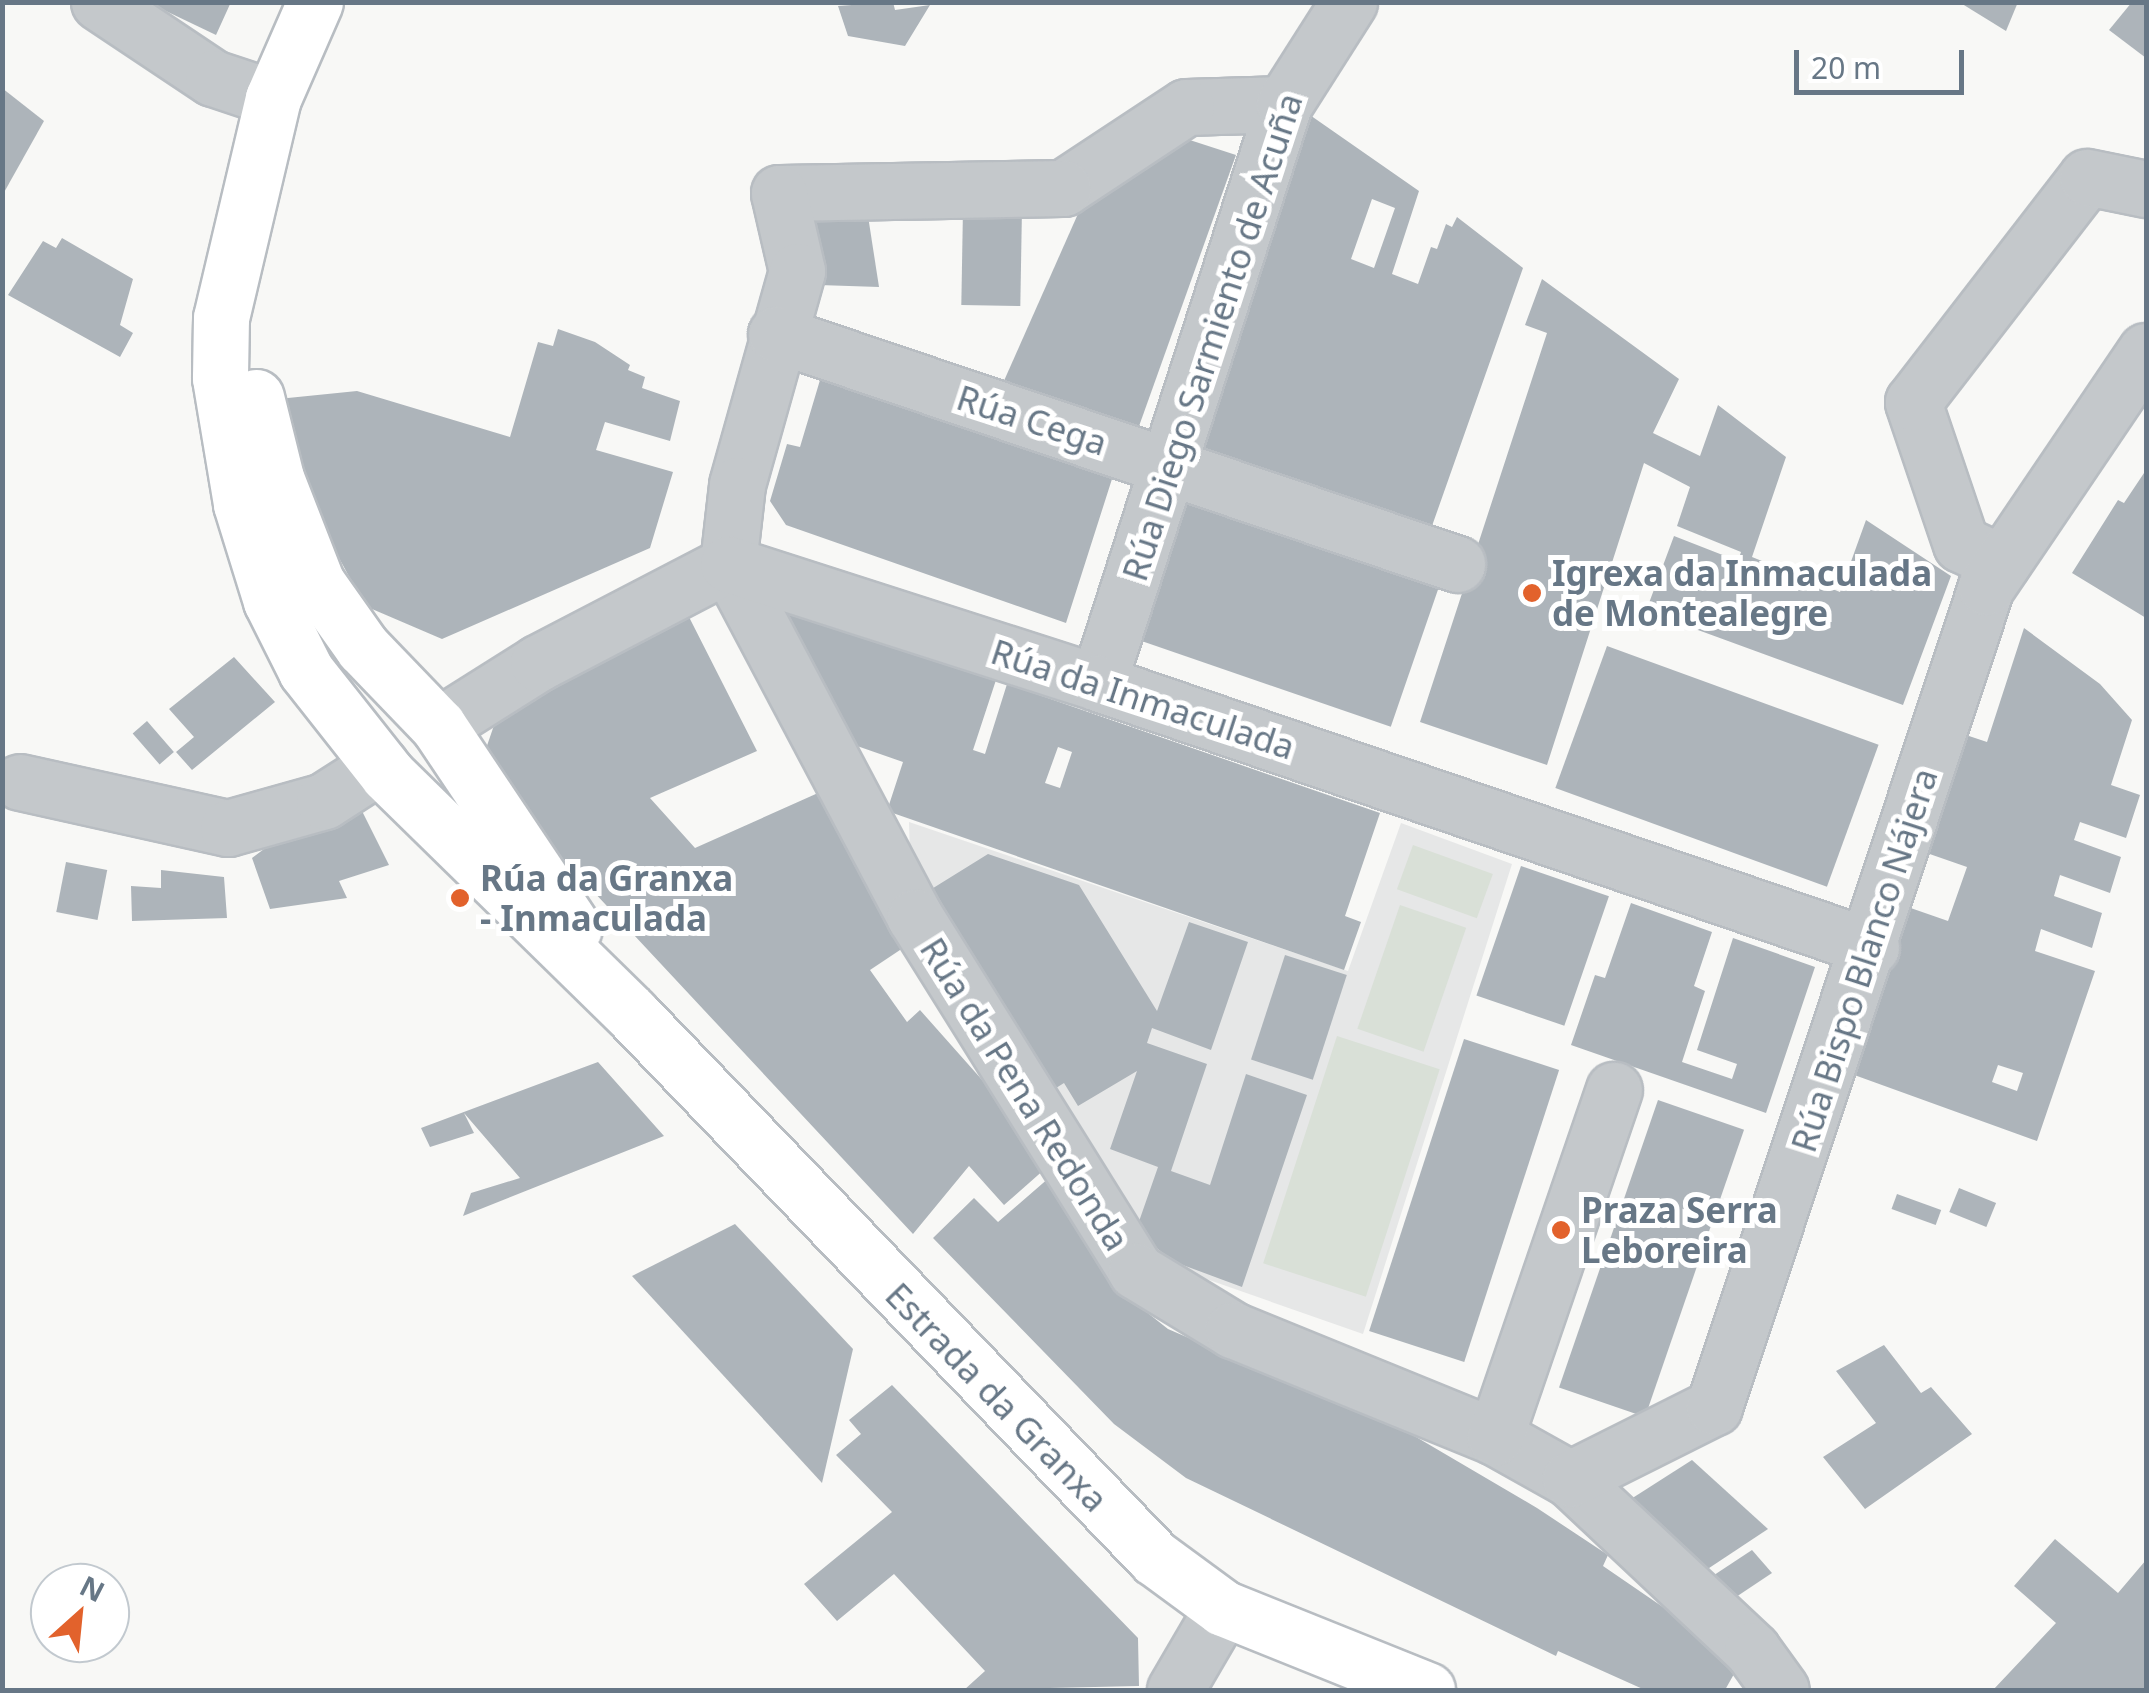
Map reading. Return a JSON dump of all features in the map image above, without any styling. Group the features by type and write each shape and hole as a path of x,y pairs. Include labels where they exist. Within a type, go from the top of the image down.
{"main road":[{"name":"Estrada da Granxa","path":"315,2 273,98 221,318 220,378 255,559 306,671 381,765 632,1013 1109,1515 1188,1586 1223,1608 1427,1690"},
{"name":"Estrada da Granxa","path":"234,266 257,406 299,543 340,619 436,727 632,1013"},
{"path":"381,765 374,732 388,716 409,709 436,727"}],"street":[{"path":"99,2 214,78 273,98"},
{"name":"Rúa Diego Sarmiento de Acuña","path":"1098,682 1284,104 1348,2"},
{"path":"436,727 538,662 728,564 736,485 797,271 779,193 1062,188 1186,108 1284,104"},
{"path":"1994,575 1961,544 1913,402 2086,177 2146,189"},
{"name":"Rúa Cega","path":"776,334 1458,564"},
{"name":"Rúa Bispo Blanco Nájera","path":"1570,1480 1714,1407 1994,575 2146,351"},
{"name":"Rúa da Inmaculada","path":"728,564 1098,682 1871,947"},
{"name":"Rúa da Pena Redonda","path":"728,564 915,917 1136,1271 1233,1330 1496,1437 1570,1480 1752,1650 1781,1690"},
{"path":"20,782 228,828 324,801 381,765"},
{"path":"1496,1437 1614,1090"},
{"path":"1176,1690 1223,1608"}],"shaded area":[{"path":"909,822 1348,971 1401,823 1512,864 1363,1334 1172,1267 1118,1214 910,856"},
{"path":"1413,845 1493,874 1477,918 1397,889"},
{"path":"1400,905 1466,928 1424,1052 1357,1029"},
{"path":"1337,1036 1440,1069 1366,1297 1263,1263"}],"building":[{"path":"147,2 231,2 216,35"},
{"path":"893,2 895,10 930,5 905,46 848,36 838,6"},
{"path":"1959,2 2018,2 2006,31"},
{"path":"2132,2 2146,2 2146,58 2109,30"},
{"path":"2,88 44,121 2,196"},
{"path":"1307,113 1419,191 1392,274 1418,284 1431,247 1437,249 1446,224 1452,227 1457,217 1523,268 1432,526 1198,449","holes":["1372,199 1395,208 1374,268 1351,259"]},
{"path":"1162,131 1236,155 1138,429 1003,383 1081,207"},
{"path":"866,203 879,287 819,285 806,205"},
{"path":"963,208 1022,209 1020,306 961,305"},
{"path":"62,238 133,279 120,325 133,333 120,357 8,295 43,241 56,248"},
{"path":"1542,279 1679,379 1653,433 1700,456 1718,405 1786,457 1752,557 1840,592 1866,520 1951,576 1903,705 1646,611 1674,536 1738,561 1741,552 1677,526 1690,487 1644,463 1547,765 1420,722 1547,333 1525,325"},
{"path":"558,329 595,342 630,365 628,370 645,377 642,388 680,401 670,441 605,422 596,450 673,472 650,548 442,639 365,606 306,497 278,399 357,391 510,437 538,342 553,346"},
{"path":"820,380 1112,479 1066,623 786,525 770,501 787,444 800,447"},
{"path":"2146,470 2146,618 2072,573 2118,500 2124,503"},
{"path":"1172,496 1439,588 1391,727 1124,635"},
{"path":"791,612 996,680 973,750 985,754 1007,684 1380,813 1345,916 1361,922 1344,970 887,811 903,762 837,739 772,621","holes":["1058,747 1072,752 1060,788 1045,783"]},
{"path":"689,617 757,751 650,798 695,848 827,789 906,946 870,970 907,1022 920,1010 1015,1117 1046,1168 1004,1205 969,1166 913,1234 479,769 502,702"},
{"path":"2024,628 2100,684 2132,720 2111,785 2140,795 2126,838 2080,822 2074,840 2121,857 2110,893 2060,875 2054,896 2102,913 2092,948 2041,929 2035,951 2095,971 2037,1141 1846,1072 1902,905 1948,921 1967,867 1921,851 1960,733 1987,742","holes":["1998,1065 2023,1073 2017,1091 1992,1082"]},
{"path":"1607,646 1879,745 1827,887 1555,788"},
{"path":"234,657 275,702 192,770 176,752 194,737 169,709"},
{"path":"147,721 174,752 160,764 133,733"},
{"path":"359,805 389,865 339,881 347,898 270,909 252,858 307,817"},
{"path":"988,854 1079,885 1157,1011 1189,922 1248,942 1211,1050 1152,1028 1147,1043 1207,1064 1171,1171 1210,1185 1246,1074 1307,1095 1242,1287 1172,1261 1136,1230 1158,1167 1110,1149 1137,1071 1078,1106 1064,1083 1048,1093 930,890"},
{"path":"66,862 107,870 97,920 56,912"},
{"path":"1521,866 1609,896 1564,1026 1476,996"},
{"path":"161,870 224,877 227,918 132,921 131,886 161,888"},
{"path":"1631,903 1712,932 1694,986 1705,991 1682,1062 1732,1079 1737,1064 1697,1050 1733,938 1815,967 1766,1113 1571,1045 1595,975 1605,978"},
{"path":"1285,955 1347,975 1313,1080 1251,1060"},
{"path":"1464,1039 1559,1070 1464,1362 1369,1331"},
{"path":"598,1062 664,1136 463,1216 471,1193 520,1178 464,1113 474,1133 430,1147 421,1128"},
{"path":"1658,1100 1744,1130 1645,1417 1559,1387"},
{"path":"1050,1177 1130,1299 1168,1329 1411,1434 1537,1508 1608,1555 1603,1566 1730,1653 1734,1674 1725,1690 1645,1690 1558,1651 1556,1656 1186,1478 1114,1424 933,1238 974,1198 998,1222"},
{"path":"1959,1188 1996,1203 1986,1227 1949,1212"},
{"path":"1897,1194 1941,1210 1936,1225 1892,1209"},
{"path":"735,1224 853,1349 822,1483 632,1276"},
{"path":"1884,1345 1921,1393 1931,1387 1972,1434 1865,1509 1823,1457 1876,1423 1836,1371"},
{"path":"892,1385 1138,1638 1139,1686 964,1690 985,1671 894,1574 837,1621 804,1584 892,1512 836,1455 861,1434 849,1420"},
{"path":"1692,1460 1768,1529 1691,1580 1620,1506"},
{"path":"2055,1539 2118,1593 2146,1560 2146,1690 1993,1690 2056,1623 2014,1586"},
{"path":"1752,1550 1772,1573 1721,1607 1699,1585"}],"place":[{"name":"Igrexa da Inmaculada de Montealegre","path":"1532,593"},
{"name":"Rúa da Granxa - Inmaculada","path":"460,898"},
{"name":"Praza Serra Leboreira","path":"1561,1230"}]}
